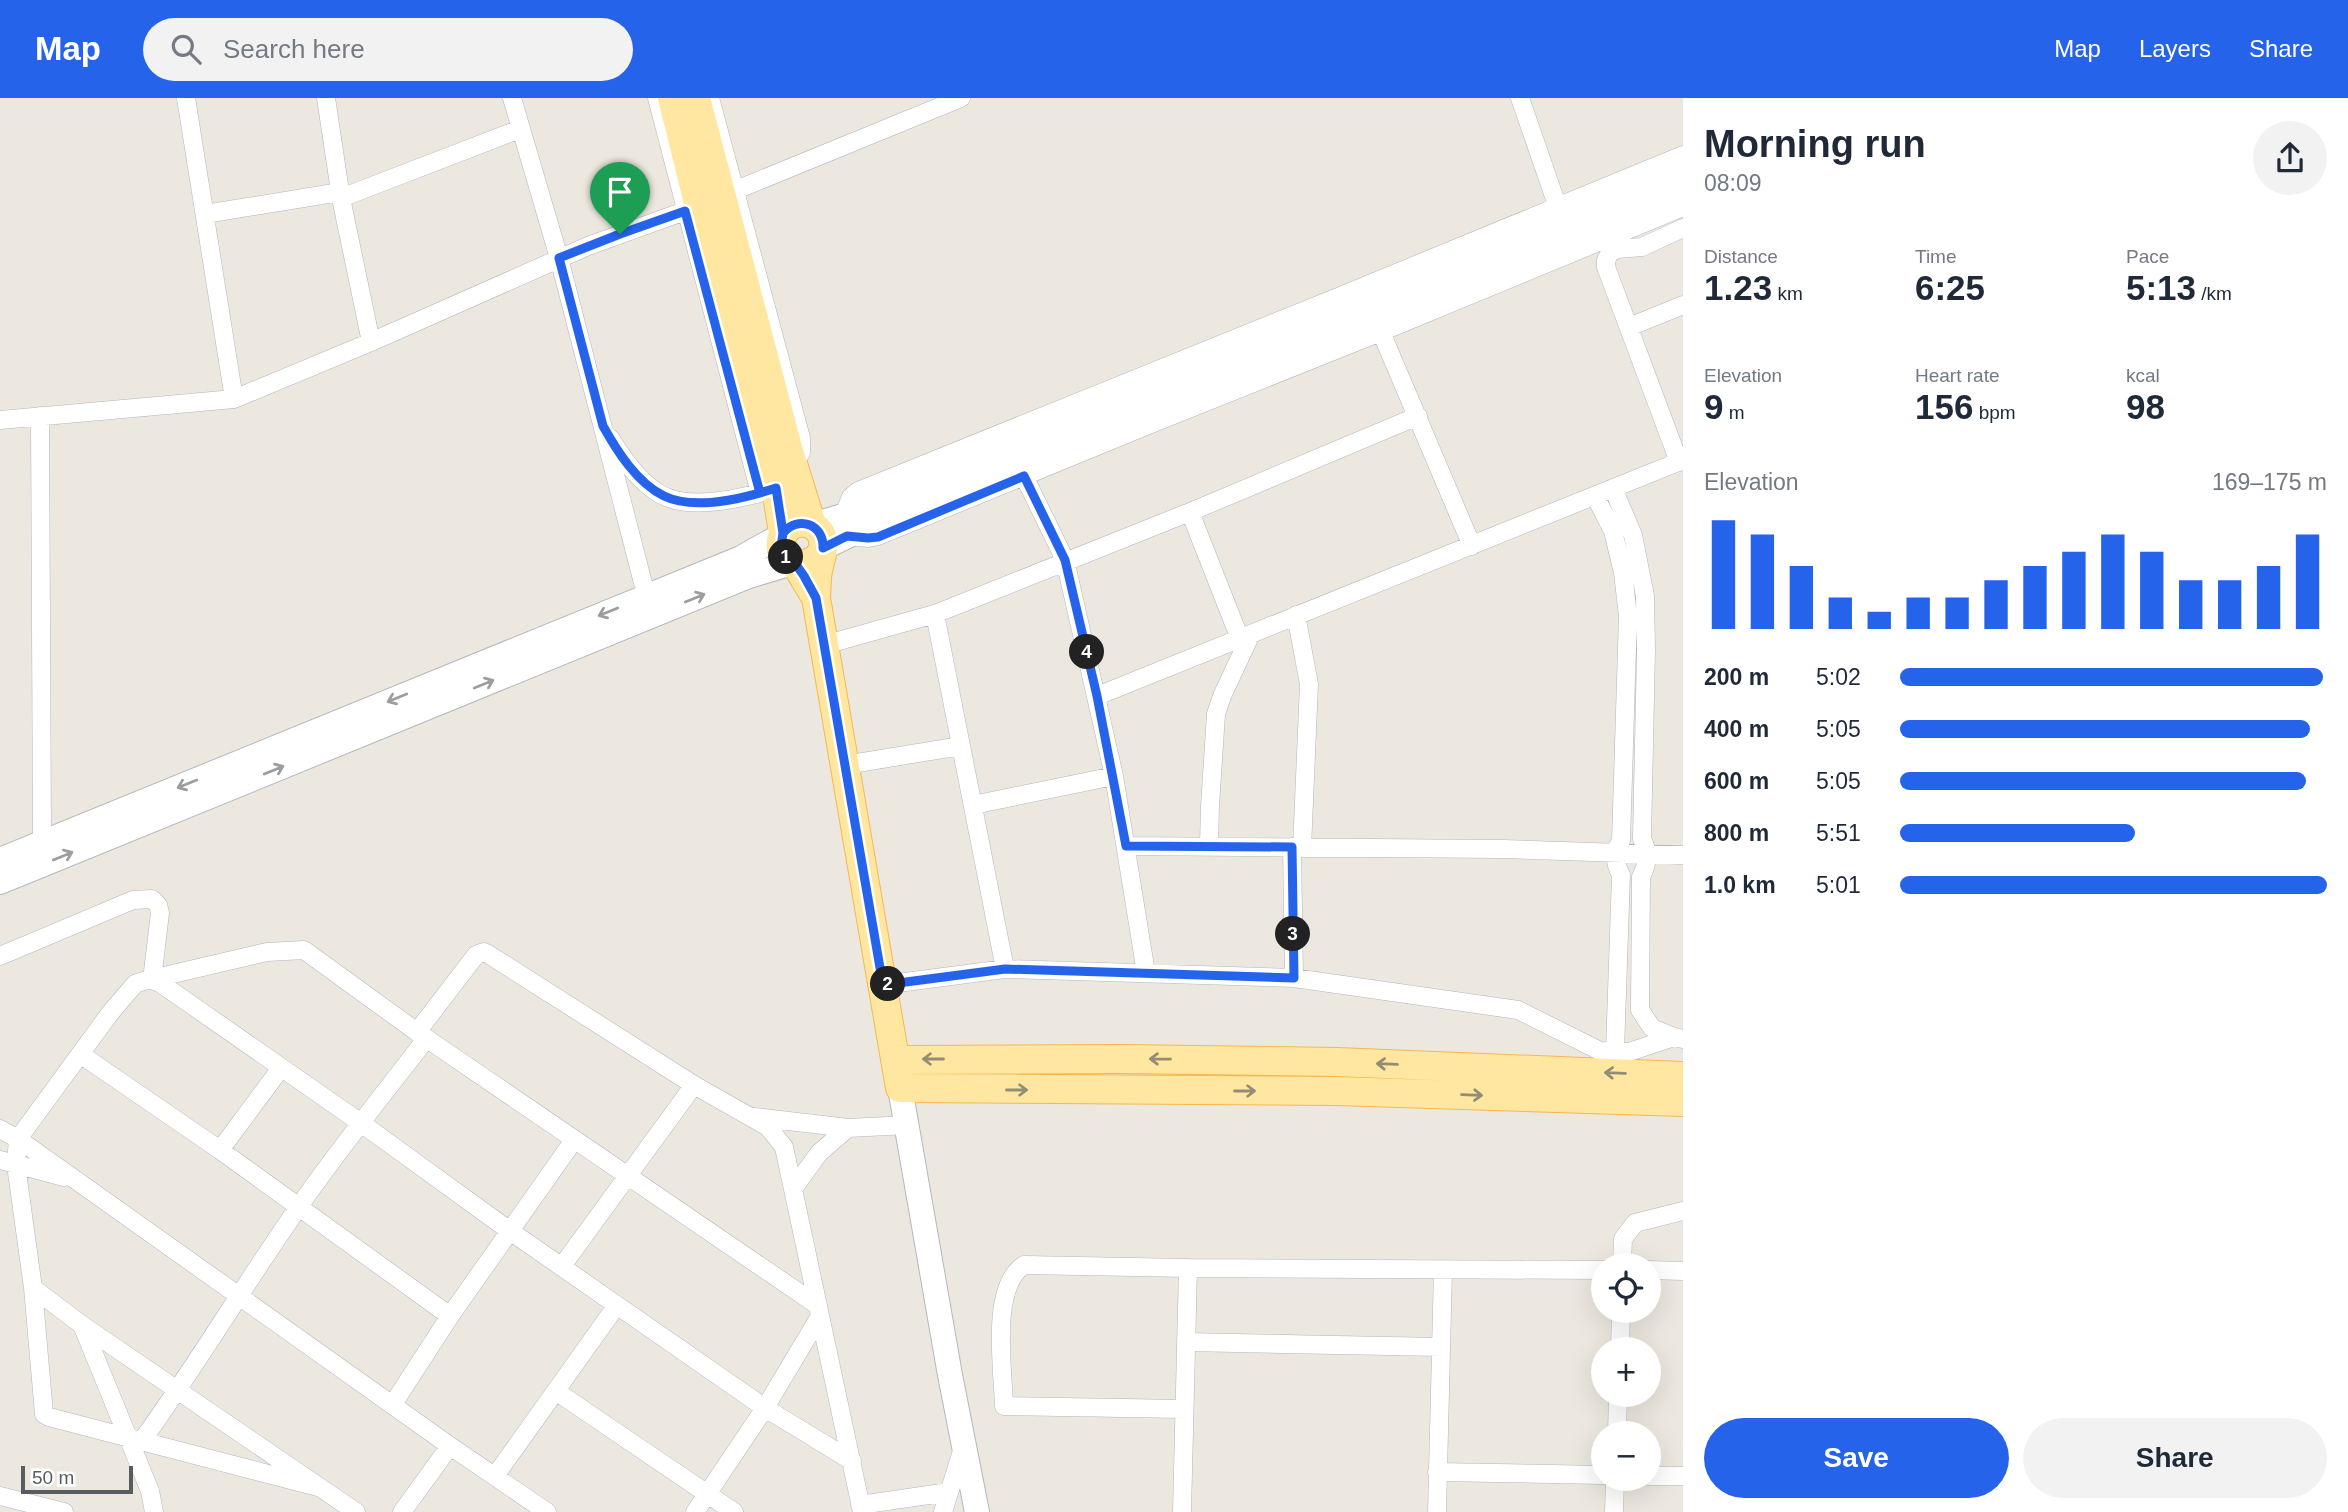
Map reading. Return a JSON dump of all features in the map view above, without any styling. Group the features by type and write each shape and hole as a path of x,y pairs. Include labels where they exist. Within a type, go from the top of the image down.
{"main road":[{"path":"672,98 768,491 783,534 781,547 816,598"},
{"path":"696,98 792,463 829,535 817,573 816,598 950,1375 977,1512"},
{"path":"0,882 749,576 794,563 812,562 829,535 1683,169"},
{"path":"0,860 741,558 783,534 793,524 800,523 829,535 908,508 1683,191"},
{"path":"895,1060 1337,1062 1683,1076"},
{"path":"900,1088 1336,1091 1683,1102"}],"street":[{"path":"186,98 234,399"},
{"path":"326,98 340,195 371,342"},
{"path":"512,98 559,258 643,583"},
{"path":"603,426 635,471 661,495 692,501 739,499 768,491 685,211 657,98"},
{"path":"710,98 801,438 801,453 792,463"},
{"path":"736,190 961,98"},
{"path":"1520,98 1557,205"},
{"path":"205,214 340,195 520,129"},
{"path":"1683,155 858,491 851,497 829,535 878,537 1683,207"},
{"path":"0,420 234,399 371,342 559,258 685,211"},
{"path":"1097,696 1681,461 1606,267 1606,260 1610,253 1617,249 1642,247 1683,228"},
{"path":"1629,327 1683,305"},
{"path":"1381,332 1472,547"},
{"path":"40,416 42,834"},
{"path":"824,645 935,614 1190,512 1418,416"},
{"path":"1024,476 1065,560 1114,776 1146,973"},
{"path":"1613,488 1633,535 1645,596 1642,839 1647,854 1646,867 1641,877 1640,1010 1652,1028 1678,1038"},
{"path":"1595,496 1613,531 1623,573 1628,616 1621,841 1616,853 1616,867 1620,875 1615,1051"},
{"path":"1190,512 1246,637 1216,714 1209,846"},
{"path":"935,614 1005,969"},
{"path":"1294,978 1297,848 1309,684 1296,615"},
{"path":"845,765 961,746"},
{"path":"973,805 1114,776"},
{"path":"1126,846 1504,849 1683,855"},
{"path":"0,956 133,900 152,899 158,905 160,913 152,980"},
{"path":"318,1487 50,1418 44,1414 33,1287 8,1162 18,1139 111,1012 135,984 267,952 304,950 421,1036 818,1311"},
{"path":"134,1440 178,1390 299,1207 361,1124 476,955 484,952 694,1085 768,1127 784,1147 861,1508 949,1492"},
{"path":"883,985 1005,969 1294,978 1518,1010 1600,1051 1629,1052 1678,1038"},
{"path":"152,980 160,983 765,1408 852,1461"},
{"path":"80,1054 220,1150 450,1316"},
{"path":"220,1150 281,1068"},
{"path":"562,1266 694,1085"},
{"path":"752,1117 848,1128 908,1125"},
{"path":"793,1189 819,1153 848,1128"},
{"path":"0,1129 18,1139 238,1297 547,1512"},
{"path":"393,1404 450,1316 574,1140"},
{"path":"8,1162 74,1179"},
{"path":"1622,1253 1622,1239 1635,1223 1683,1211"},
{"path":"1184,1409 1004,1405 1001,1310 1008,1283 1014,1273 1024,1265 1591,1270"},
{"path":"1182,1512 1188,1268"},
{"path":"1437,1512 1443,1270"},
{"path":"1661,1270 1683,1270"},
{"path":"33,1287 82,1325 356,1512"},
{"path":"495,1476 617,1304"},
{"path":"695,1512 765,1408 818,1311"},
{"path":"82,1325 134,1440 153,1500 154,1512"},
{"path":"1186,1342 1441,1347"},
{"path":"557,1392 734,1512"},
{"path":"943,1512 964,1445"},
{"path":"402,1512 450,1446"},
{"path":"1437,1472 1591,1475"},
{"path":"1661,1476 1683,1476"},
{"path":"1614,1512 1615,1491"},
{"path":"0,1496 64,1512"}],"route":[{"path":"620,234 559,258 603,426 614,445 641,478 661,495 676,500 739,499 760,493 776,488 783,533 793,524 807,523 819,531 823,548 847,536 878,537 1024,476 1065,560 1097,696 1126,846 1292,847 1294,978 1005,969 883,985 816,598 795,563 783,553 783,533 776,488 760,493 685,211 620,234"}]}
